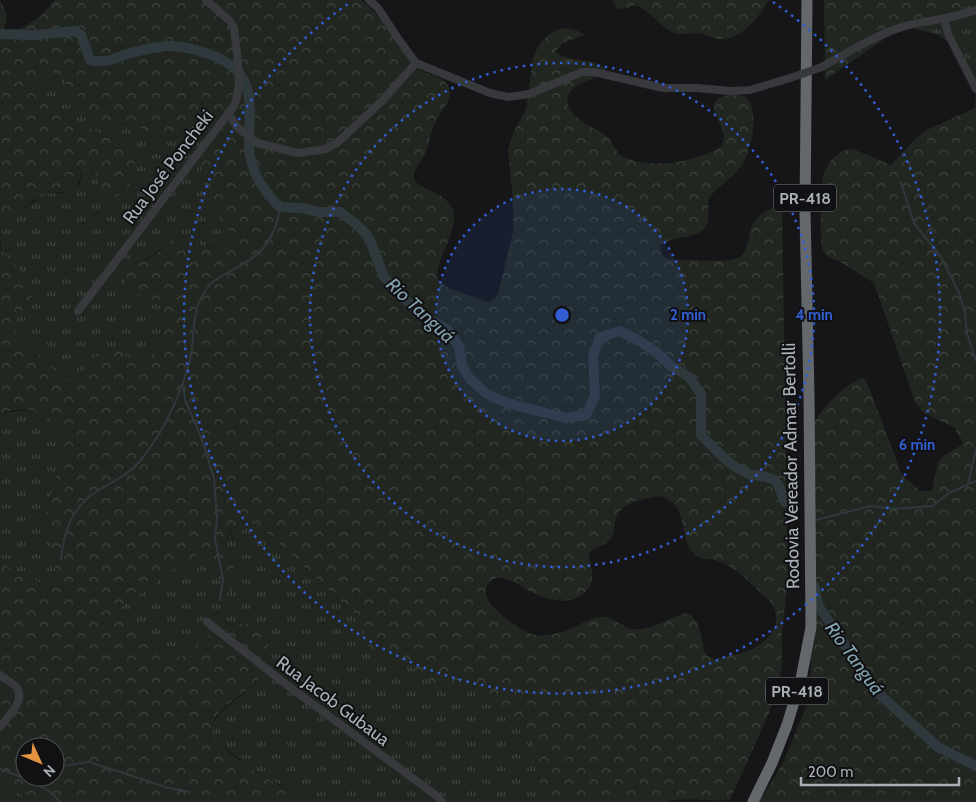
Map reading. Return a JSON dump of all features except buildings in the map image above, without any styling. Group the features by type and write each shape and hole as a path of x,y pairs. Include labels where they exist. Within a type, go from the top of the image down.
{"highway":[{"name":"Rodovia Vereador Admar Bertolli","path":"753,802 787,724 801,679 811,627 805,212 807,0"}],"street":[{"path":"206,0 230,21 234,28 239,85 238,97 228,113"},
{"path":"369,0 378,8 416,63 490,93 508,97 530,94 582,72 594,72 663,88 750,90 822,67 874,39 908,25 944,20 976,10"},
{"path":"944,20 948,34 976,89"},
{"name":"Rua José Poncheki","path":"78,311 228,113 237,127 257,143 298,153 326,149 338,142 383,100 416,63"},
{"name":"Rua Jacob Gubaua","path":"207,622 283,682 438,797 442,802"},
{"path":"0,675 17,687 20,695 18,702 0,727"}],"green space":[{"path":"0,0 6,12 6,21 0,36"},
{"path":"55,0 361,0 377,15 416,67 442,80 449,87 450,97 433,126 426,152 417,166 414,175 418,184 444,198 453,210 452,229 440,261 438,278 447,287 488,302 493,300 498,294 513,232 513,199 508,150 513,134 526,109 533,59 541,42 551,33 563,28 578,31 585,35 564,43 556,52 568,58 600,65 606,69 606,72 575,87 568,96 568,104 576,117 605,135 621,156 636,161 657,164 670,163 714,151 722,145 724,139 715,111 714,105 717,100 725,96 738,94 747,98 752,106 754,118 751,143 740,168 709,198 706,226 697,234 671,240 660,246 663,255 671,260 718,261 734,259 743,254 746,249 751,228 756,219 764,212 782,204 788,577 782,633 782,668 769,713 730,800 682,799 666,802 552,802 537,777 535,750 532,739 507,719 488,696 477,688 442,686 408,664 373,651 368,645 363,628 354,613 268,534 255,525 248,523 240,524 232,530 228,537 228,552 235,568 238,585 231,590 221,582 206,562 196,556 179,565 127,602 122,607 121,613 136,631 157,648 177,657 188,653 210,634 232,624 246,624 261,633 268,645 268,664 262,675 215,718 212,727 215,736 223,747 237,758 270,780 309,802 37,802 0,785 0,559 10,568 43,584 51,580 56,571 46,516 65,442 63,434 53,422 34,411 22,409 0,414 0,247 28,279 33,291 31,298 16,321 17,336 63,379 68,381 77,379 94,357 108,349 121,352 140,363 148,365 153,361 160,341 164,313 156,303 137,294 127,285 126,274 131,267 153,256 167,243 174,240 185,240 213,248 225,244 230,237 226,227 211,206 207,193 202,163 205,136 190,132 161,139 133,125 101,119 87,107 60,77 44,70 40,76 40,86 51,102 74,120 107,137 129,153 135,163 135,173 129,185 122,193 114,198 107,199 102,192 96,174 90,167 86,167 73,191 52,193 38,198 10,220 0,231 0,36 5,38 40,17","holes":["660,496 676,506 682,521 685,537 693,553 699,557 718,561 732,568 746,578 770,601 774,608 776,622 766,640 760,645 744,652 714,659 706,655 698,625 695,619 686,613 646,628 632,629 612,619 600,617 564,632 535,635 519,628 502,615 489,601 486,589 490,582 496,578 509,580 535,594 551,599 562,601 580,596 588,589 592,580 589,553 611,539 617,515 621,510 632,503"]},
{"path":"613,0 769,0 756,19 744,30 731,37 720,39 700,33 673,33 636,5 619,9 613,3"},
{"path":"824,0 976,0 976,5 948,9 903,26 825,80"},
{"path":"976,5 976,88 950,43 936,34 903,26 948,9"},
{"path":"44,70 60,77 84,105 98,116 107,120 119,124 139,126 153,135 165,139 171,139 189,132 205,136 206,144 202,164 203,174 221,217 229,230 230,237 224,244 212,248 184,240 173,241 146,259 133,265 135,293 156,303 164,313 156,355 148,365 140,365 132,360 87,366 77,380 68,381 63,379 17,336 13,329 18,316 1,246 0,231 2,226 20,211 46,195 65,193 79,185 86,167 90,167 97,175 101,190 135,163 131,156 115,141 62,113 46,98 39,81"},
{"path":"976,88 976,802 759,802 783,763 810,697 815,491 814,425 817,419 842,390 857,380 864,378 902,475 920,491 932,491 938,463 942,457 963,444 955,428 924,413 915,402 874,283 839,261 829,257 823,250 821,211 824,172 836,156 849,149 891,165 915,139 927,130 975,108"},
{"path":"22,410 36,411 43,414 60,428 64,434 65,442 46,516 56,571 51,580 43,584 10,568 0,559 0,414"},
{"path":"250,522 268,534 354,613 363,628 368,645 408,664 442,686 477,688 488,696 507,719 532,739 535,750 537,777 552,802 309,802 251,768 218,742 212,732 212,725 219,714 253,685 266,669 243,623 220,628 185,654 175,657 161,650 140,635 129,625 121,613 122,607 127,602 196,555 203,558 225,586 236,570 227,550 227,540 237,526"},
{"path":"0,785 37,802 0,802"}],"waterway":[{"name":"Rio Tanguá","path":"0,34 36,35 75,31 81,35 90,60 96,61 106,61 153,48 176,46 206,53 226,62 240,74 245,83 250,103 250,156 257,177 270,196 280,207 301,208 320,212 340,212 356,224 367,235 384,277 413,307 447,329 459,346 462,366 470,379 487,394 507,403 566,418 586,415 595,396 593,356 600,337 620,331 638,340 656,352 671,366 689,377 701,394 701,435 735,467 749,474 766,477 775,481 780,488 785,502"},
{"path":"901,183 914,223 941,257 959,293 965,313 967,334 976,361"},
{"path":"61,559 67,529 82,503 136,466 149,450 167,420 189,364 195,315 208,287 220,277 258,254 270,239 280,207"},
{"path":"183,382 185,400 201,437 214,478 217,518 215,539 223,579 220,600"},
{"path":"968,484 976,450"},
{"path":"816,520 871,506 892,509 932,506 949,493 976,481"},
{"name":"Rio Tanguá","path":"814,586 819,607 877,692 938,747 976,766"},
{"path":"65,766 89,762 169,788 190,792"},
{"path":"0,769 48,790 60,802"}]}
